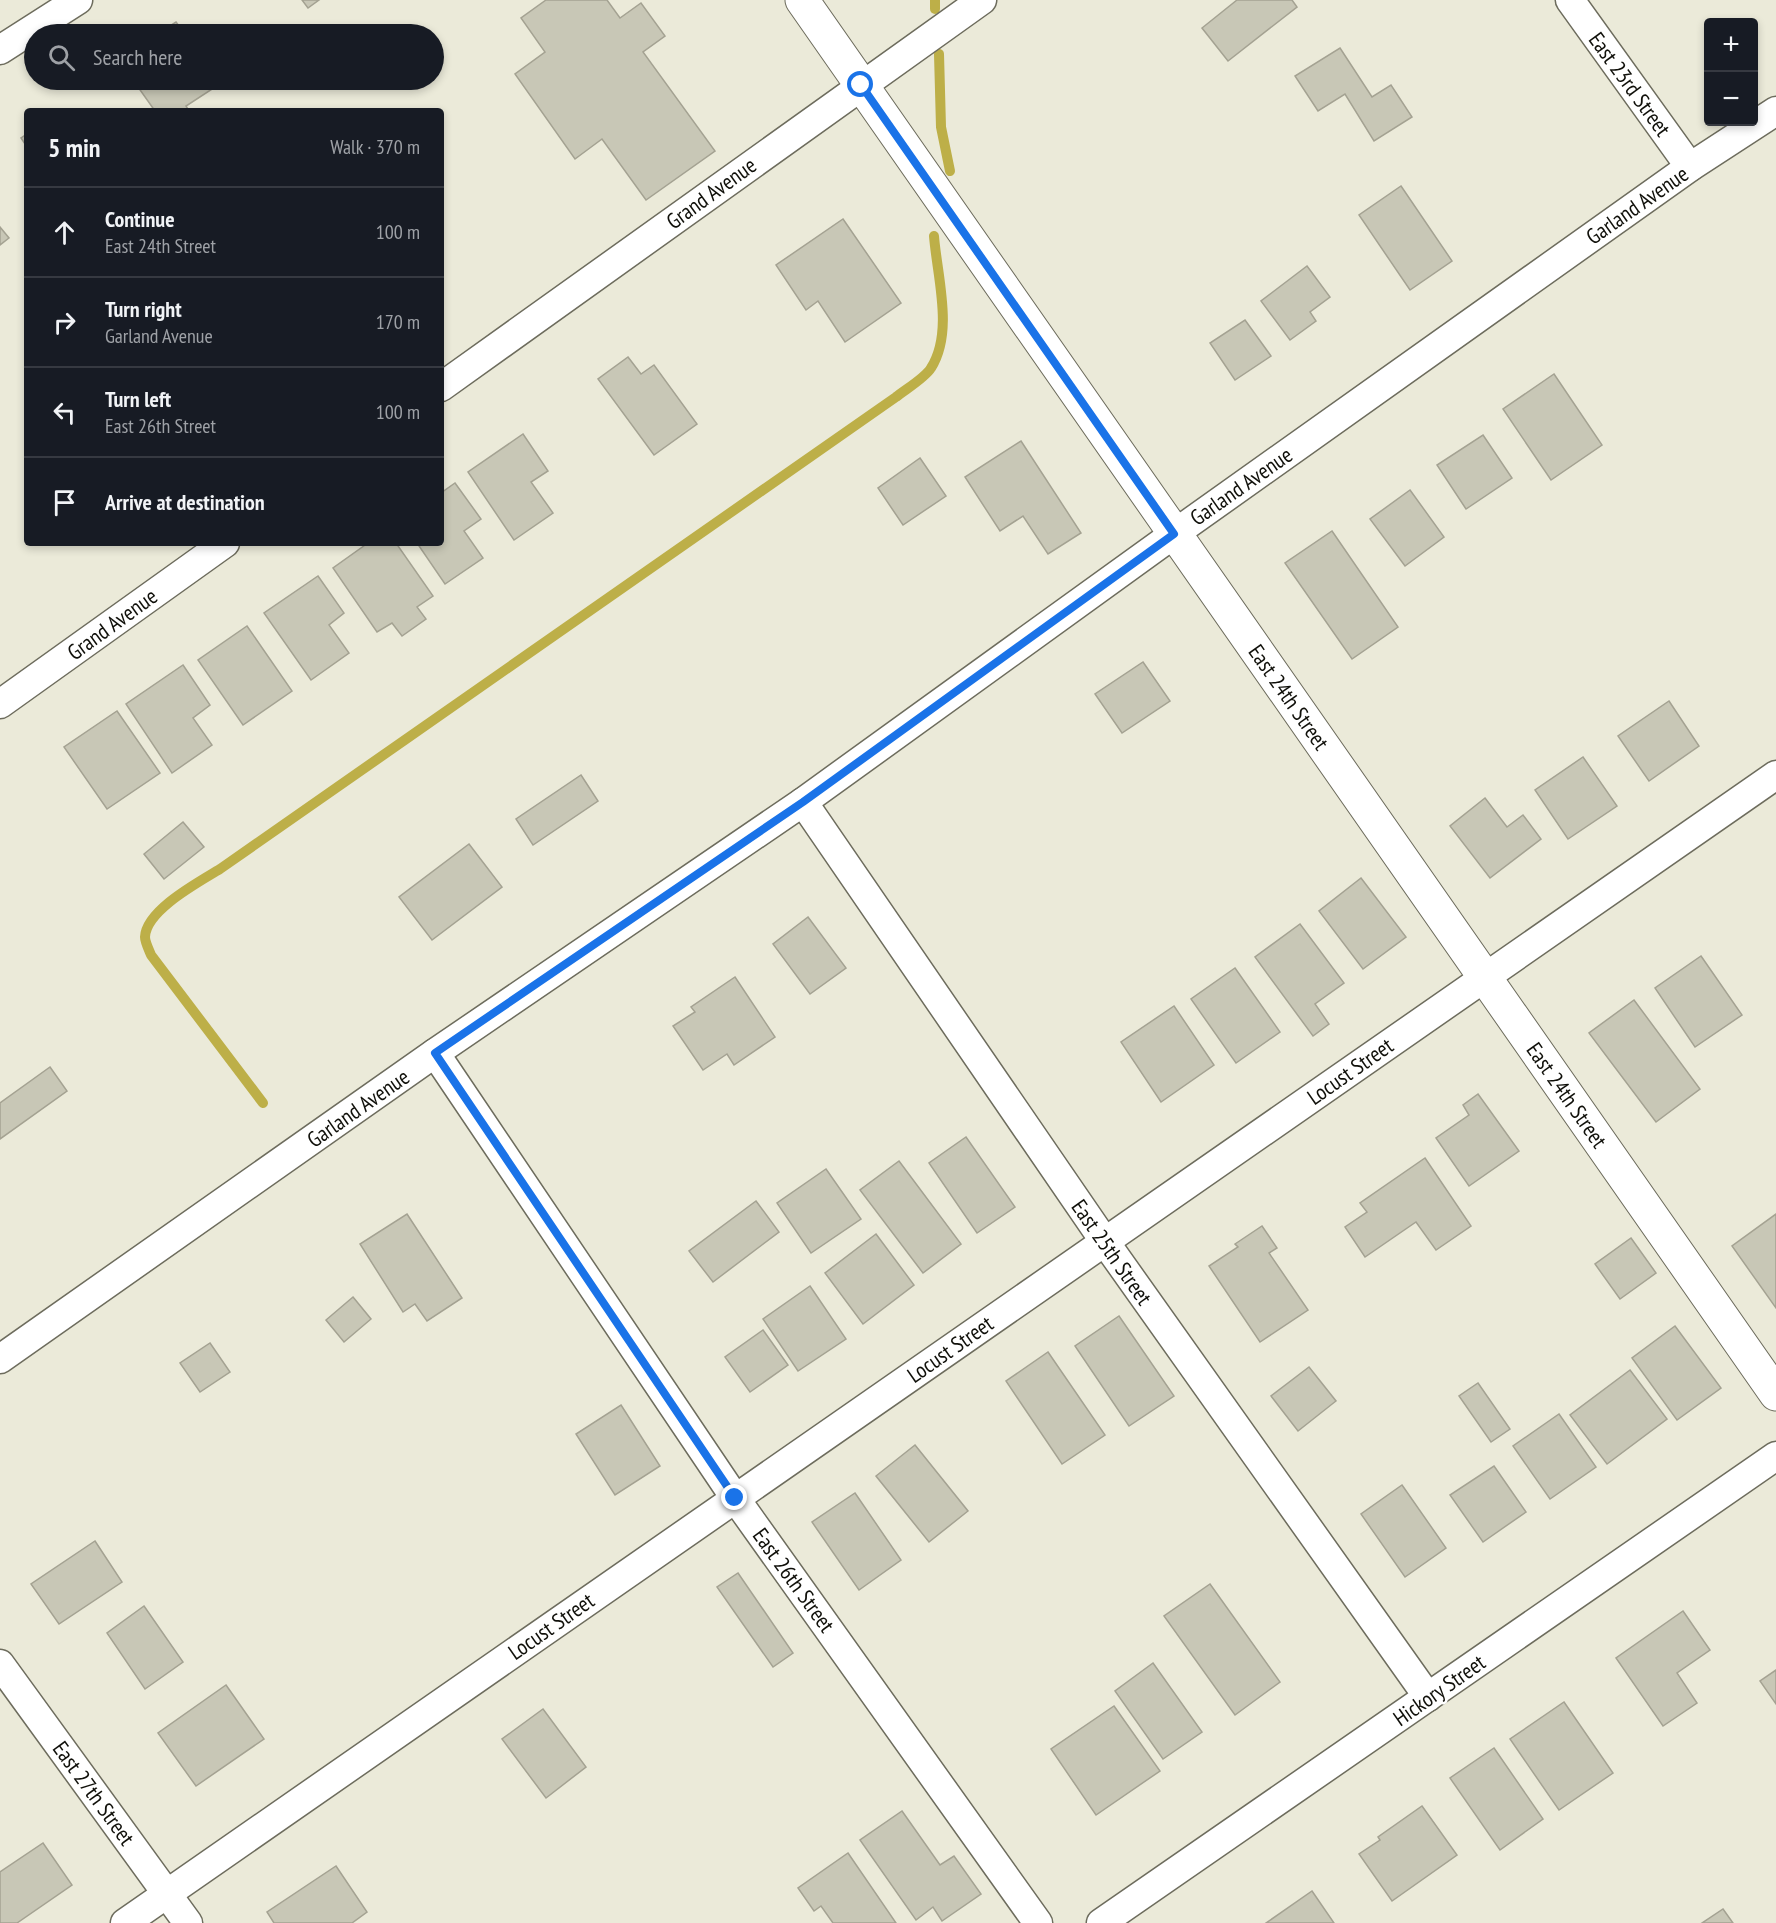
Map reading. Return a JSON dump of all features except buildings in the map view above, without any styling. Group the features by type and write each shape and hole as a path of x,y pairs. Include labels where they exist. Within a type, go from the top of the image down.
{"main road":[{"name":"East 24th Street","path":"802,0 1776,1394"}],"street":[{"path":"41,24 78,0"},
{"name":"Grand Avenue","path":"444,385 982,0"},
{"name":"East 23rd Street","path":"1570,0 1690,168"},
{"path":"0,50 24,35"},
{"name":"Garland Avenue","path":"0,1359 435,1053 803,802 1174,534 1690,168 1776,111"},
{"name":"Grand Avenue","path":"0,704 221,546"},
{"name":"Locust Street","path":"125,1923 1776,775"},
{"name":"East 25th Street","path":"803,802 1105,1242 1428,1697"},
{"name":"East 26th Street","path":"435,1053 735,1498 1038,1923"},
{"name":"Hickory Street","path":"1101,1923 1776,1456"},
{"name":"East 27th Street","path":"0,1664 188,1923"}],"waterway":[{"path":"935,0 935,9"},
{"path":"939,54 941,127 950,171"},
{"path":"263,1103 151,955 145,937 154,917 187,889 220,869 924,376 938,354 942,338 942,304 934,236"}],"route":[{"path":"735,1498 435,1053 803,802 1174,534 861,85"}]}
